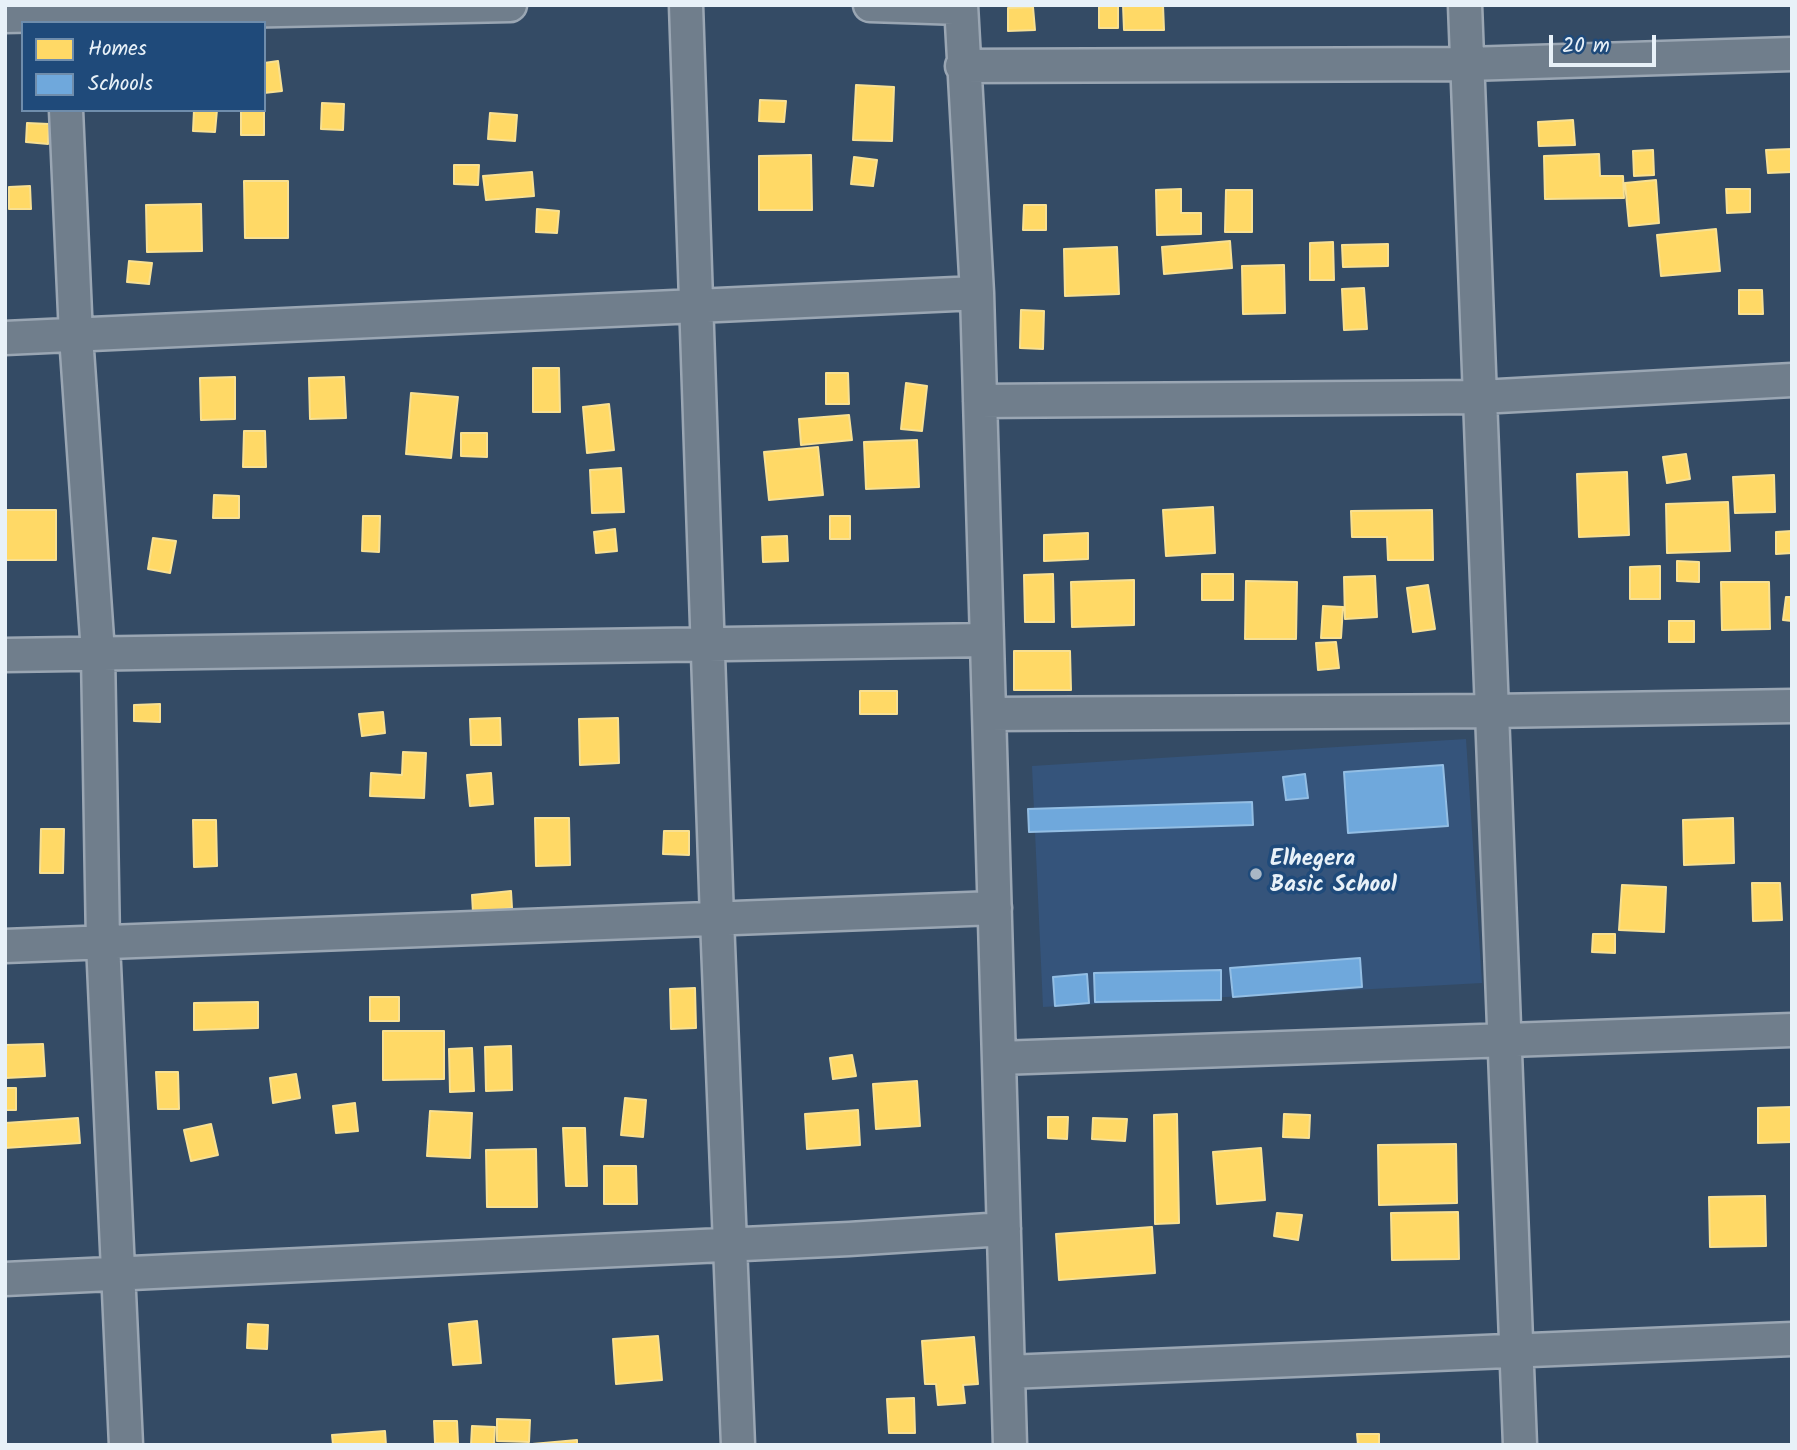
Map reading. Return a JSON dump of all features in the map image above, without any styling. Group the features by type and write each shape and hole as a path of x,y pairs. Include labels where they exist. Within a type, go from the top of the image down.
{"street":[{"path":"5,16 61,18 290,8 510,5"},
{"path":"686,5 738,1445"},
{"path":"870,5 961,6 962,66 977,293 1010,1445"},
{"path":"1465,5 1520,1445"},
{"path":"962,66 1467,65 1792,54"},
{"path":"66,112 76,336 98,653 103,943 126,1445"},
{"path":"5,338 977,293"},
{"path":"980,401 1480,397 1792,380"},
{"path":"5,655 987,640"},
{"path":"989,714 1492,712 1792,706"},
{"path":"5,946 995,908"},
{"path":"999,1058 1792,1030"},
{"path":"5,1279 730,1245 1004,1229"},
{"path":"1008,1371 1792,1339"}],"shaded area":[{"name":"Elhegera Basic School","path":"1466,739 1482,983 1043,1007 1032,766"}],"building: Homes":[{"path":"1099,5 1118,5 1118,28 1099,28"},
{"path":"1123,5 1163,5 1164,30 1124,30"},
{"path":"1033,7 1035,30 1008,31 1008,8"},
{"path":"278,61 282,91 266,93 266,63"},
{"path":"856,85 894,87 892,141 853,140"},
{"path":"760,100 786,101 784,122 759,121"},
{"path":"322,103 344,104 343,130 321,129"},
{"path":"194,112 217,112 215,132 193,131"},
{"path":"241,112 264,112 264,135 241,135"},
{"path":"490,113 517,115 515,141 488,139"},
{"path":"1573,120 1575,145 1539,146 1538,122"},
{"path":"27,123 49,124 48,144 26,142"},
{"path":"1792,149 1792,172 1768,173 1766,150"},
{"path":"1653,150 1654,175 1634,176 1633,151"},
{"path":"1599,154 1600,176 1623,176 1624,198 1545,199 1544,156"},
{"path":"811,155 812,210 759,210 759,156"},
{"path":"854,157 877,160 873,186 851,184"},
{"path":"454,165 479,165 478,185 454,184"},
{"path":"532,172 534,196 486,200 483,176"},
{"path":"1656,180 1659,223 1629,226 1625,183"},
{"path":"244,181 288,181 288,238 245,238"},
{"path":"30,186 31,209 9,209 9,187"},
{"path":"1181,189 1181,213 1201,213 1201,234 1157,235 1156,190"},
{"path":"1726,189 1750,189 1750,212 1727,213"},
{"path":"1226,190 1252,190 1252,232 1225,232"},
{"path":"201,204 202,251 147,252 146,205"},
{"path":"1024,205 1046,205 1046,230 1023,230"},
{"path":"537,209 559,211 557,233 536,232"},
{"path":"1716,229 1720,271 1661,276 1657,235"},
{"path":"1230,241 1232,268 1164,274 1162,247"},
{"path":"1333,242 1334,280 1310,280 1310,243"},
{"path":"1388,244 1388,266 1343,267 1342,245"},
{"path":"1117,247 1119,294 1065,296 1064,249"},
{"path":"129,261 152,263 149,284 127,282"},
{"path":"1284,265 1285,313 1243,314 1242,266"},
{"path":"1364,288 1367,329 1344,330 1342,289"},
{"path":"1739,290 1762,290 1763,314 1739,314"},
{"path":"1021,310 1044,311 1043,349 1020,348"},
{"path":"533,368 559,368 560,412 533,412"},
{"path":"826,373 848,373 849,404 826,404"},
{"path":"235,377 235,419 201,420 200,378"},
{"path":"344,377 346,418 310,419 309,378"},
{"path":"906,383 927,386 922,431 901,429"},
{"path":"411,393 458,397 451,458 406,454"},
{"path":"609,404 614,450 587,453 583,407"},
{"path":"849,415 852,440 801,445 799,419"},
{"path":"244,431 265,431 266,467 243,467"},
{"path":"461,433 487,433 487,457 461,456"},
{"path":"917,440 919,487 866,489 864,442"},
{"path":"818,447 823,495 769,500 764,452"},
{"path":"1686,454 1690,479 1667,483 1663,457"},
{"path":"621,468 624,512 592,513 590,470"},
{"path":"1627,472 1629,535 1579,537 1577,474"},
{"path":"1774,475 1775,512 1735,513 1733,477"},
{"path":"214,495 239,496 239,518 213,518"},
{"path":"1728,502 1730,551 1667,553 1666,504"},
{"path":"1213,507 1215,553 1166,556 1163,510"},
{"path":"5,510 56,510 56,560 5,560"},
{"path":"1432,510 1433,560 1388,560 1387,537 1352,537 1351,511"},
{"path":"363,516 380,516 379,552 362,551"},
{"path":"830,516 850,516 850,539 830,539"},
{"path":"615,529 617,551 596,553 594,532"},
{"path":"1792,531 1792,553 1776,554 1776,532"},
{"path":"1088,533 1088,559 1044,561 1044,535"},
{"path":"787,536 788,561 763,562 762,537"},
{"path":"153,538 176,541 170,573 148,569"},
{"path":"1677,561 1699,562 1699,582 1677,581"},
{"path":"1660,566 1660,599 1630,599 1630,567"},
{"path":"1053,574 1054,622 1025,622 1024,575"},
{"path":"1202,574 1233,574 1233,600 1202,600"},
{"path":"1375,576 1377,617 1345,619 1344,577"},
{"path":"1134,580 1134,625 1072,627 1071,582"},
{"path":"1246,581 1297,582 1296,639 1245,639"},
{"path":"1721,582 1769,582 1770,629 1722,630"},
{"path":"1428,585 1435,629 1413,632 1407,588"},
{"path":"1786,597 1792,597 1792,621 1783,620"},
{"path":"1323,606 1343,607 1341,638 1321,638"},
{"path":"1669,621 1694,621 1694,642 1669,642"},
{"path":"1336,642 1339,668 1318,670 1316,643"},
{"path":"1014,651 1070,651 1071,690 1014,690"},
{"path":"860,691 897,691 897,714 860,714"},
{"path":"160,704 160,722 134,721 134,705"},
{"path":"383,712 385,733 362,736 359,714"},
{"path":"500,718 501,745 471,745 470,719"},
{"path":"618,718 619,763 580,765 579,719"},
{"path":"403,752 426,753 424,798 370,796 371,773 402,775"},
{"path":"491,773 493,804 470,806 467,775"},
{"path":"535,818 569,818 570,865 536,866"},
{"path":"1733,818 1734,863 1684,865 1683,820"},
{"path":"193,820 216,820 217,866 194,867"},
{"path":"41,829 64,829 63,873 40,873"},
{"path":"664,831 689,831 689,855 663,854"},
{"path":"1752,883 1780,883 1782,920 1753,921"},
{"path":"1622,885 1666,887 1664,932 1619,930"},
{"path":"511,891 512,908 473,913 472,895"},
{"path":"1593,934 1615,934 1615,953 1592,952"},
{"path":"695,988 696,1028 671,1029 670,989"},
{"path":"370,997 399,997 399,1021 370,1021"},
{"path":"258,1002 258,1028 194,1030 194,1003"},
{"path":"383,1031 444,1031 444,1079 383,1080"},
{"path":"43,1044 45,1076 6,1078 5,1045"},
{"path":"511,1046 512,1090 486,1091 485,1047"},
{"path":"472,1048 474,1091 450,1092 449,1049"},
{"path":"852,1055 856,1076 833,1079 830,1058"},
{"path":"156,1072 178,1072 179,1109 158,1109"},
{"path":"296,1074 300,1098 273,1103 270,1078"},
{"path":"917,1081 920,1126 876,1129 873,1084"},
{"path":"5,1088 16,1088 16,1110 5,1110"},
{"path":"625,1098 646,1100 643,1137 621,1135"},
{"path":"355,1103 358,1131 336,1133 333,1106"},
{"path":"1792,1107 1792,1142 1758,1143 1758,1108"},
{"path":"858,1110 860,1145 807,1149 805,1114"},
{"path":"430,1111 472,1113 470,1158 427,1156"},
{"path":"1177,1114 1179,1223 1155,1224 1154,1115"},
{"path":"1284,1114 1310,1115 1309,1138 1283,1137"},
{"path":"1048,1117 1068,1117 1067,1139 1048,1138"},
{"path":"78,1118 80,1143 5,1148 5,1123"},
{"path":"1093,1118 1127,1119 1125,1141 1092,1139"},
{"path":"211,1124 218,1155 191,1161 184,1130"},
{"path":"563,1128 585,1128 587,1186 566,1186"},
{"path":"1456,1144 1457,1203 1379,1205 1378,1145"},
{"path":"1261,1148 1265,1200 1217,1204 1213,1152"},
{"path":"536,1149 537,1207 487,1207 486,1150"},
{"path":"604,1166 636,1166 637,1204 604,1204"},
{"path":"1765,1196 1766,1246 1710,1247 1709,1197"},
{"path":"1458,1212 1459,1259 1392,1260 1391,1213"},
{"path":"1277,1213 1302,1215 1298,1240 1274,1236"},
{"path":"1152,1227 1155,1273 1059,1280 1056,1234"},
{"path":"477,1321 481,1363 453,1365 449,1324"},
{"path":"248,1324 268,1325 267,1349 247,1348"},
{"path":"658,1336 662,1380 616,1384 613,1339"},
{"path":"974,1337 978,1384 963,1385 965,1403 938,1405 936,1384 925,1384 922,1341"},
{"path":"914,1398 915,1433 889,1433 887,1399"},
{"path":"497,1419 530,1420 529,1442 497,1441"},
{"path":"434,1421 457,1421 458,1443 435,1443"},
{"path":"472,1426 495,1427 494,1445 471,1445"},
{"path":"385,1431 386,1445 333,1445 332,1435"},
{"path":"1357,1434 1379,1434 1379,1445 1358,1445"},
{"path":"577,1440 577,1445 521,1445"}],"building: Schools":[{"path":"1443,765 1448,826 1348,833 1344,772"},
{"path":"1305,774 1308,798 1286,800 1283,777"},
{"path":"1252,802 1253,825 1029,832 1028,809"},
{"path":"1360,958 1362,987 1233,997 1230,968"},
{"path":"1221,970 1221,1000 1095,1002 1094,973"},
{"path":"1087,974 1089,1003 1055,1006 1053,977"}],"place":[{"name":"Elhegera Basic School","path":"1256,874"}]}
